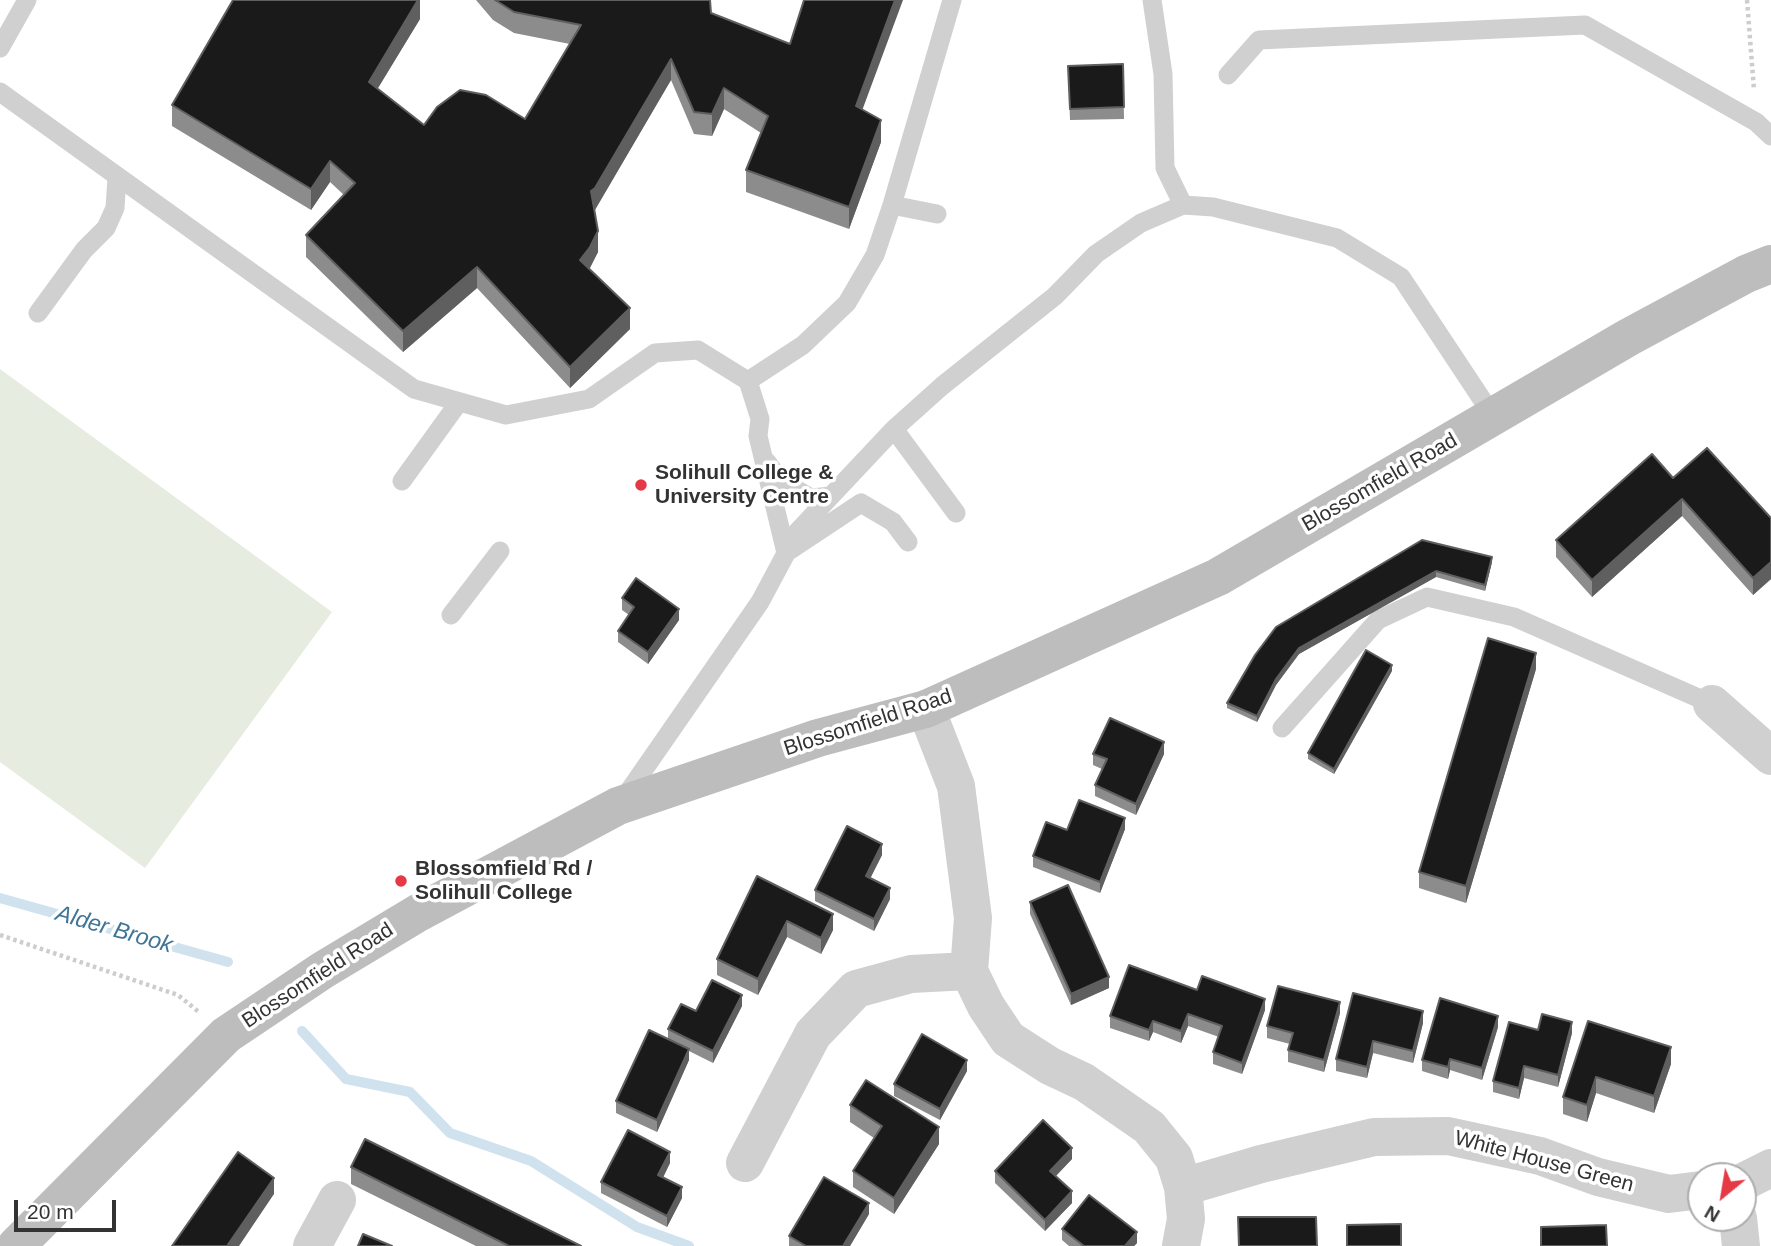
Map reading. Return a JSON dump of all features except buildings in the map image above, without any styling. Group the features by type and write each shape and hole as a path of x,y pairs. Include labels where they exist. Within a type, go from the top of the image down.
{"main road":[{"name":"Blossomfield Road","path":"16,1246 226,1035 323,970 418,912 618,806 817,738 926,709 1218,577 1629,337 1746,274 1771,264"}],"street":[{"path":"1712,704 1771,756"},
{"path":"926,709 956,786 973,918 969,971 986,1006 1008,1039 1050,1066 1084,1082 1149,1127 1174,1158 1183,1187 1186,1219 1181,1246"},
{"path":"745,1163 813,1034 856,989 911,974 969,971"},
{"name":"White House Green","path":"1183,1187 1261,1164 1374,1138 1448,1136 1540,1156 1598,1177 1669,1194 1687,1192"},
{"path":"312,1246 337,1200"}],"lane":[{"path":"0,48 27,0"},
{"path":"748,381 803,345 847,303 875,255 952,0"},
{"path":"1152,0 1163,74 1165,168 1183,205"},
{"path":"1228,75 1259,40 1585,25 1756,122 1771,136"},
{"path":"0,92 414,389 506,415 589,400 655,353 698,349 748,381 760,419 758,436 786,553"},
{"path":"38,313 84,250 106,228 115,208 117,177"},
{"path":"892,205 937,214"},
{"path":"618,806 760,602 798,531 894,429 942,386 1055,296 1096,254 1142,223 1183,205 1213,207 1337,238 1401,277 1493,416"},
{"path":"402,481 460,402"},
{"path":"894,429 956,513"},
{"path":"763,455 780,480 811,498 831,496"},
{"path":"786,553 861,503 893,522 908,542"},
{"path":"451,615 499,551"},
{"path":"1282,728 1378,620 1427,597 1514,617 1712,704"}],"path":[{"path":"1747,0 1756,122"},
{"path":"0,935 178,995 204,1016"}],"shaded area":[{"path":"0,369 332,612 145,868 0,762"}],"waterway":[{"name":"Alder Brook","path":"0,898 228,962"},
{"name":"Alder Brook","path":"302,1031 346,1079 410,1092 450,1133 531,1161 637,1227 689,1246"}],"place":[{"name":"Solihull College & University Centre","path":"641,485"},
{"name":"Blossomfield Rd / Solihull College","path":"401,881"}]}
